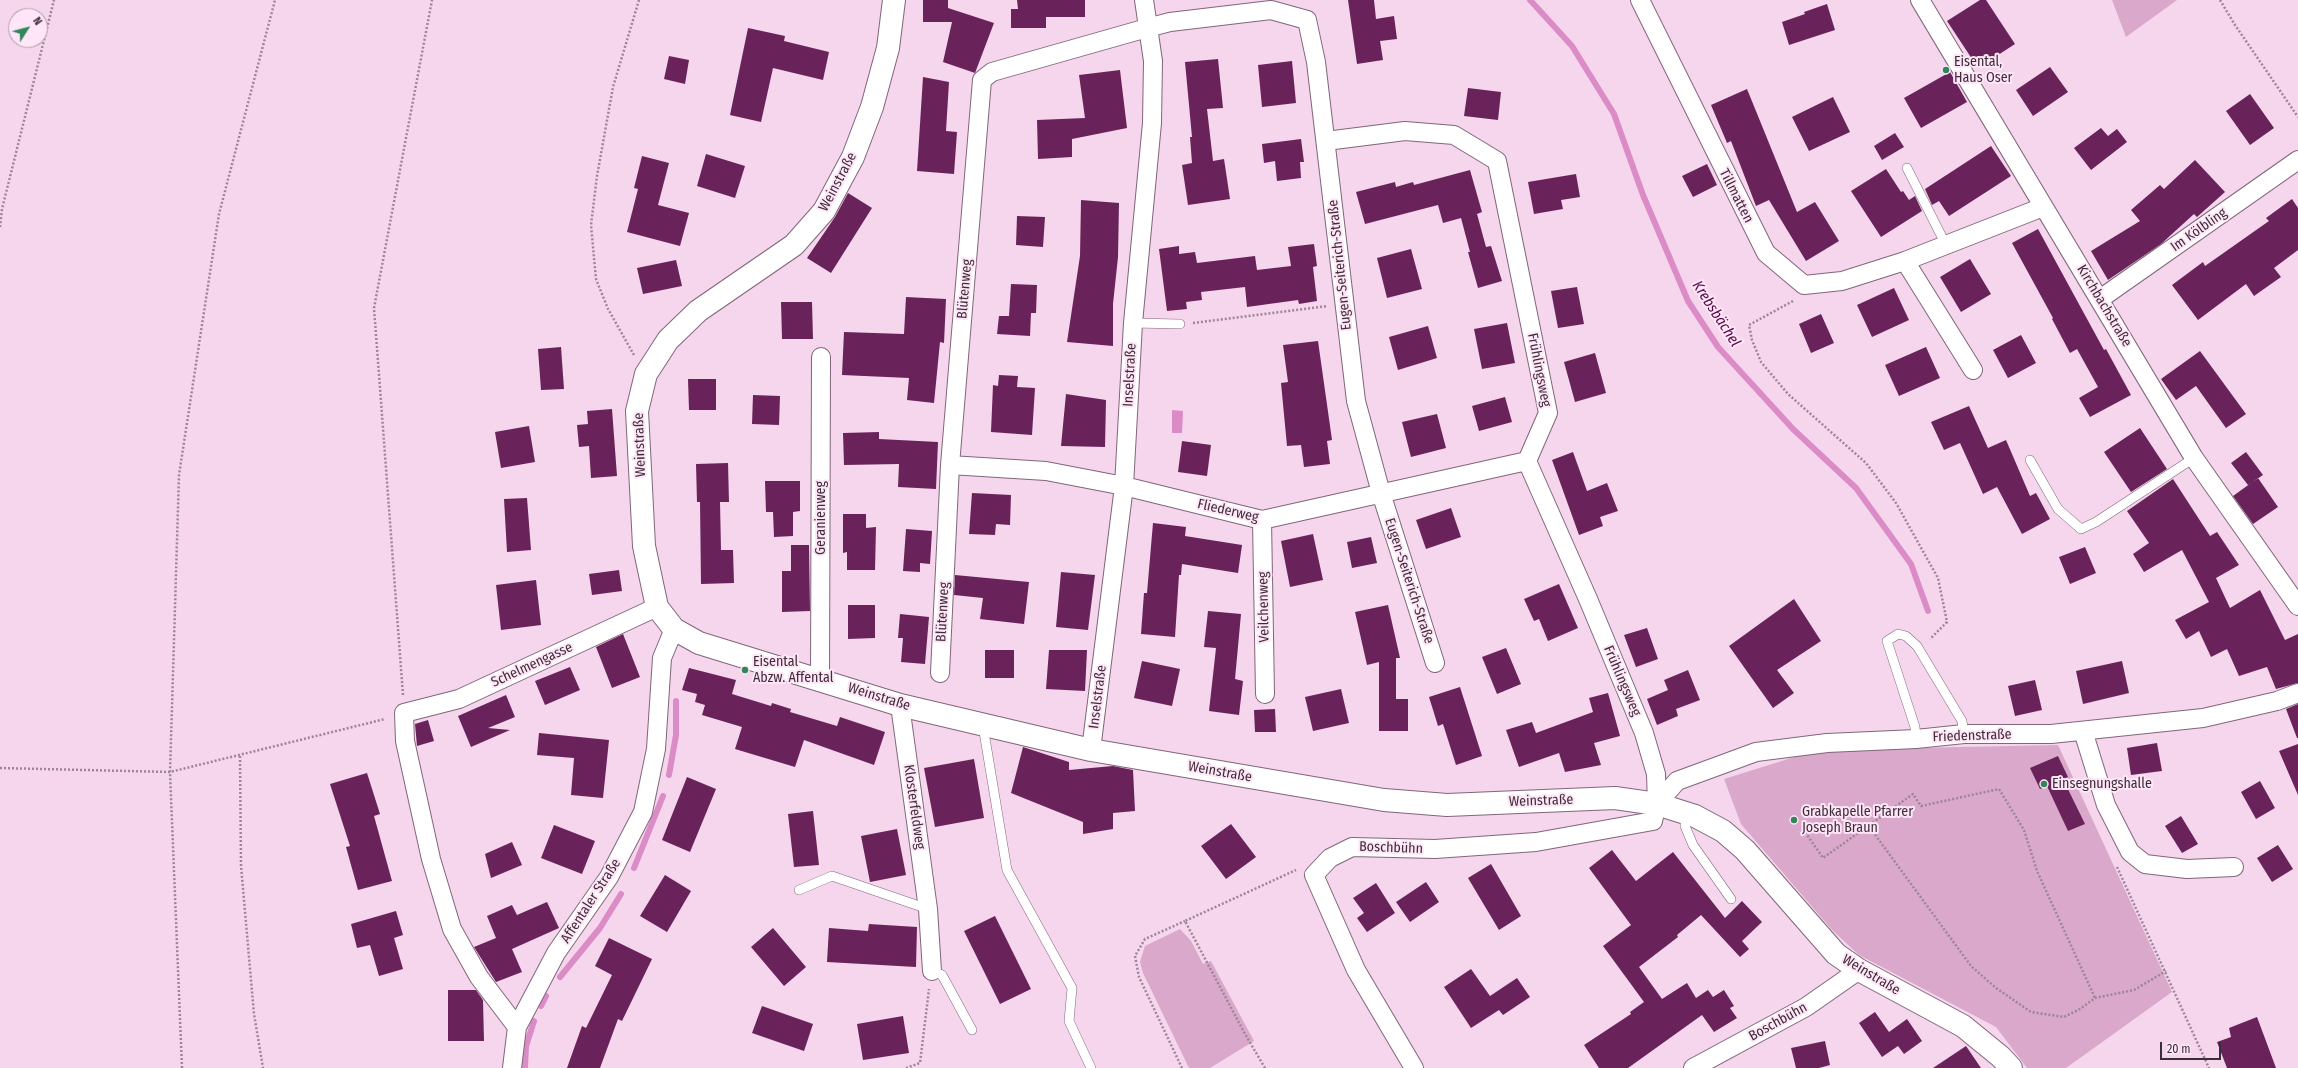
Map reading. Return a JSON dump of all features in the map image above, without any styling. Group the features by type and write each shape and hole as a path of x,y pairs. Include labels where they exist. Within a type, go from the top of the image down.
{"main road":[{"name":"Weinstraße","path":"894,0 888,48 872,107 853,157 824,211 794,245 698,311 668,340 646,374 637,411 644,546 657,608 674,629 699,643 820,679 900,705 983,726 1091,750 1384,800 1447,805 1615,798 1657,804 1686,813 1723,831 1745,850 1836,954 1858,970 1963,1026 2001,1057 2010,1068"}],"street":[{"name":"Inselstraße","path":"1091,750 1124,486 1133,323 1152,123 1153,61 1144,0"},
{"name":"Tillmatten","path":"1640,0 1766,253 1804,285"},
{"name":"Kirchbachstraße","path":"1920,0 2194,458 2298,606"},
{"name":"Eugen-Seiterich-Straße","path":"1147,28 1170,22 1271,10 1307,20 1316,62 1343,304 1356,401 1381,494 1435,663"},
{"name":"Blütenweg","path":"940,673 950,465 982,80 992,72 1147,28"},
{"name":"Frühlingsweg","path":"1326,141 1405,131 1454,135 1497,161 1548,413 1527,462 1588,599 1644,733 1656,774 1657,804"},
{"name":"Im Kölbling","path":"2100,299 2298,160"},
{"path":"1804,285 1842,281 1905,261 2043,207"},
{"path":"1905,261 1973,370"},
{"name":"Geranienweg","path":"820,679 822,357"},
{"name":"Fliederweg","path":"950,465 1046,471 1124,486 1262,520 1527,462"},
{"name":"Veilchenweg","path":"1262,520 1265,694"},
{"name":"Schelmengasse","path":"404,714 459,699 657,608"},
{"name":"Affentaler Straße","path":"512,1068 517,1027 556,953 609,877 643,812 656,749 662,658 674,629"},
{"name":"Friedenstraße","path":"1657,804 1677,781 1756,752 1827,743 1916,739 1964,734 2051,734 2203,718 2277,701 2298,693"},
{"name":"Klosterfeldweg","path":"900,705 928,909 932,971"},
{"path":"404,714 405,741 430,859 452,929 480,977 517,1027"},
{"path":"2082,731 2106,805 2130,852 2145,864 2187,869 2234,867"},
{"name":"Boschbühn","path":"1314,875 1330,858 1352,847 1435,850 1536,842 1653,821 1657,804"},
{"path":"1314,875 1356,970 1414,1068"},
{"name":"Boschbühn","path":"1693,1068 1799,1011 1858,970"}],"lane":[{"path":"1907,168 1946,245"},
{"path":"1133,323 1180,324"},
{"path":"2030,460 2058,509 2081,529 2096,522 2194,458"},
{"path":"1916,739 1915,727 1888,641 1898,634 1906,636 1918,646 1962,721 1964,734"},
{"path":"983,726 1008,870 1072,988 1069,1021 1091,1068"},
{"path":"1686,813 1685,826 1694,845 1731,899"},
{"path":"799,890 832,876 928,909"},
{"path":"932,971 942,975 972,1030"}],"path":[{"path":"0,227 2,209 54,0"},
{"path":"182,1068 170,772 179,475 219,214 275,0"},
{"path":"0,768 170,772 240,756 404,714 388,523 374,308 432,0"},
{"path":"638,0 613,87 597,176 591,225 596,280 608,309 646,374"},
{"path":"2220,0 2234,25 2298,117"},
{"path":"1804,285 1799,296 1788,305 1766,314 1749,325 1752,340 1761,362 1788,394 1866,463 1896,503 1938,578 1947,622 1931,638 1918,646"},
{"path":"1180,324 1343,304"},
{"path":"240,756 241,866 254,1014 263,1068"},
{"path":"1803,829 1823,858 1913,794 1920,806 1999,789 2024,830 2037,871 2095,998"},
{"path":"1868,825 1971,966 1996,988 2031,1012 2064,1017 2080,1009 2095,998 2134,990 2166,971"},
{"path":"2130,852 2115,862 2209,1068"},
{"path":"1182,1068 1139,977 1135,956 1145,940 1298,870 1314,875"},
{"path":"1185,921 1245,1034 1265,1068"},
{"path":"921,1068 920,1063 932,971"},
{"path":"906,1068 920,1063"}],"shaded area":[{"path":"2112,0 2177,0 2126,37"},
{"path":"1172,410 1183,411 1182,433 1172,433"},
{"path":"2058,745 2172,992 2066,1068 2027,1068 1996,1027 1859,955 1832,930 1741,824 1724,779 1817,750"},
{"path":"1180,929 1191,941 1203,964 1211,961 1254,1041 1210,1068 1189,1068 1143,973 1140,962 1145,946"}],"building":[{"path":"923,0 948,0 948,8 994,23 975,73 943,62 952,22 923,22"},
{"path":"1017,0 1085,0 1085,17 1046,17 1046,28 1011,28 1011,9 1018,9"},
{"path":"1348,0 1374,0 1376,19 1394,16 1397,39 1380,41 1383,60 1357,64"},
{"path":"1980,0 1986,0 2015,44 1978,68 1947,21"},
{"path":"1827,4 1835,30 1789,45 1782,22"},
{"path":"748,28 785,36 784,41 829,52 823,80 773,68 761,122 730,115"},
{"path":"669,56 689,60 685,84 664,79"},
{"path":"1218,59 1223,108 1207,109 1213,161 1224,159 1230,199 1188,205 1182,165 1192,163 1190,137 1192,137 1185,62"},
{"path":"1292,61 1296,103 1262,107 1258,65"},
{"path":"2050,67 2068,92 2033,116 2016,90"},
{"path":"1120,70 1127,128 1072,139 1072,157 1038,159 1037,120 1085,118 1079,75"},
{"path":"1950,72 1967,102 1921,128 1904,98"},
{"path":"923,77 949,82 946,131 957,132 954,174 917,171"},
{"path":"1468,88 1501,92 1498,120 1464,116"},
{"path":"1747,89 1797,212 1815,202 1839,241 1806,261 1769,200 1756,206 1731,141 1727,143 1711,105"},
{"path":"2250,94 2274,128 2250,145 2226,111"},
{"path":"1833,97 1850,132 1809,151 1792,117"},
{"path":"2101,128 2108,136 2117,129 2127,142 2091,170 2074,148"},
{"path":"1895,133 1904,147 1882,160 1874,146"},
{"path":"1301,139 1304,162 1300,162 1301,178 1277,181 1275,161 1264,163 1262,144"},
{"path":"1991,146 2011,176 1949,216 1939,201 1932,205 1925,189"},
{"path":"706,154 745,166 735,198 697,186"},
{"path":"642,156 669,163 658,205 689,213 680,246 627,232 638,189 634,188"},
{"path":"2195,160 2225,192 2197,217 2194,214 2161,244 2108,280 2091,251 2140,221 2131,210 2160,185 2164,189"},
{"path":"1707,164 1717,185 1693,197 1682,176"},
{"path":"1886,169 1901,192 1903,191 1909,200 1915,196 1922,211 1881,237 1851,191"},
{"path":"1470,170 1482,212 1477,214 1486,247 1491,246 1502,281 1478,288 1468,252 1470,252 1461,218 1443,223 1438,205 1365,224 1356,192 1395,182 1396,187 1413,182 1414,185"},
{"path":"1576,174 1580,197 1561,200 1563,209 1534,214 1528,182"},
{"path":"848,193 872,208 831,273 807,258 835,217"},
{"path":"2292,199 2298,208 2298,250 2274,268 2281,277 2254,296 2246,284 2198,320 2172,285 2203,262 2205,266 2269,221 2266,218"},
{"path":"1081,200 1119,203 1118,257 1113,304 1113,346 1067,342 1080,256"},
{"path":"1017,216 1045,217 1043,247 1016,245"},
{"path":"2038,229 2104,350 2106,349 2131,395 2090,417 2079,398 2098,387 2077,349 2070,353 2052,319 2053,318 2012,243"},
{"path":"1314,244 1317,266 1313,267 1317,301 1299,304 1298,300 1247,307 1245,287 1201,292 1202,300 1186,302 1187,309 1167,311 1159,249 1179,246 1179,254 1195,252 1197,263 1255,256 1257,270 1291,266 1288,247"},
{"path":"1411,249 1422,289 1387,298 1377,258"},
{"path":"1970,259 1991,294 1961,312 1940,277"},
{"path":"676,260 682,286 643,294 637,268"},
{"path":"1011,284 1037,285 1036,313 1031,313 1030,336 997,334 999,316 1009,316"},
{"path":"1577,287 1584,324 1558,328 1551,291"},
{"path":"1894,288 1909,320 1872,337 1857,305"},
{"path":"906,297 946,299 944,343 940,342 934,403 907,400 909,378 842,375 844,332 904,334"},
{"path":"781,302 812,302 813,339 782,339"},
{"path":"1821,314 1834,343 1811,353 1799,324"},
{"path":"1507,323 1515,363 1482,369 1474,329"},
{"path":"1428,326 1437,358 1398,370 1389,337"},
{"path":"2021,335 2036,363 2008,378 1993,350"},
{"path":"1318,341 1332,440 1327,441 1330,464 1304,467 1301,445 1287,446 1281,383 1288,382 1283,345"},
{"path":"561,347 564,389 541,390 538,349"},
{"path":"1926,347 1940,378 1899,396 1885,365"},
{"path":"2200,351 2246,414 2226,428 2196,386 2176,400 2161,379"},
{"path":"1595,353 1606,393 1575,402 1564,362"},
{"path":"999,375 1018,376 1017,387 1035,388 1032,435 991,432 993,385 998,386"},
{"path":"688,379 716,379 716,410 689,410"},
{"path":"1066,394 1106,400 1105,447 1061,446"},
{"path":"753,395 780,396 779,425 752,424"},
{"path":"1505,397 1512,422 1479,431 1472,406"},
{"path":"1969,406 1988,448 2006,440 2030,496 2036,493 2050,519 2022,534 1997,487 1983,494 1960,443 1944,450 1931,422"},
{"path":"612,409 617,476 591,478 589,446 579,447 577,425 588,424 587,411"},
{"path":"1437,414 1446,448 1411,457 1402,422"},
{"path":"529,426 535,462 501,468 495,432"},
{"path":"2140,428 2167,469 2131,492 2104,452"},
{"path":"879,432 879,439 938,442 936,489 898,487 899,464 844,465 843,433"},
{"path":"1182,441 1211,445 1207,476 1178,472"},
{"path":"1573,452 1587,491 1607,483 1618,511 1600,517 1603,526 1579,535 1552,460"},
{"path":"2246,452 2263,475 2248,485 2231,463"},
{"path":"728,463 729,502 720,502 721,550 733,550 734,583 701,584 700,502 697,502 696,464"},
{"path":"2258,478 2278,507 2253,524 2233,496"},
{"path":"2173,479 2210,536 2217,532 2239,565 2216,578 2230,608 2260,590 2285,640 2298,634 2298,683 2276,689 2267,667 2239,676 2227,649 2211,657 2199,631 2186,639 2175,620 2209,602 2182,550 2144,572 2133,554 2149,543 2127,511"},
{"path":"765,481 800,481 800,511 793,512 793,536 774,537 773,512 766,512"},
{"path":"972,493 1011,495 1010,525 996,524 995,535 969,534"},
{"path":"527,498 531,550 507,552 504,499"},
{"path":"1451,508 1461,537 1426,549 1416,520"},
{"path":"843,514 866,514 866,528 876,527 875,570 847,570 847,552 843,553"},
{"path":"1153,523 1186,527 1185,536 1242,545 1238,573 1182,564 1181,575 1179,575 1175,637 1141,634 1144,593 1147,593"},
{"path":"906,529 932,531 930,564 920,563 920,572 903,571"},
{"path":"1313,534 1323,580 1290,587 1281,541"},
{"path":"1371,537 1377,563 1352,568 1347,542"},
{"path":"791,545 809,545 810,611 782,612 782,571 791,571"},
{"path":"2085,547 2096,573 2070,584 2059,557"},
{"path":"619,570 622,591 592,595 589,574"},
{"path":"1061,572 1095,575 1088,630 1056,627"},
{"path":"955,575 1029,582 1024,624 980,619 983,598 954,595"},
{"path":"536,580 541,625 501,630 496,585"},
{"path":"1559,584 1578,628 1548,641 1539,619 1534,621 1524,599"},
{"path":"1794,599 1821,641 1777,670 1794,693 1773,708 1729,646"},
{"path":"848,605 875,605 875,638 848,639"},
{"path":"1388,605 1400,658 1396,658 1396,699 1408,699 1408,731 1379,731 1379,662 1367,665 1355,612"},
{"path":"1208,611 1241,614 1235,679 1243,681 1239,715 1209,711 1216,648 1204,647"},
{"path":"900,614 929,617 925,664 901,662 903,638 898,638"},
{"path":"1647,628 1658,659 1636,667 1624,635"},
{"path":"623,634 640,677 612,688 596,647"},
{"path":"1506,648 1521,684 1497,694 1482,657"},
{"path":"985,650 1014,650 1014,678 985,678"},
{"path":"1049,650 1087,650 1085,691 1046,689"},
{"path":"1142,661 1180,669 1172,706 1134,698"},
{"path":"2122,661 2129,693 2083,704 2076,671"},
{"path":"570,667 580,690 545,705 535,681"},
{"path":"689,668 736,680 732,694 771,706 772,703 791,709 790,712 837,726 840,717 885,732 874,765 804,740 795,767 735,749 742,727 702,715 705,705 695,702 697,694 682,690"},
{"path":"1688,670 1700,700 1676,709 1678,716 1657,725 1647,699 1668,690 1664,680"},
{"path":"2035,680 2042,710 2015,716 2008,686"},
{"path":"1460,687 1482,756 1456,765 1443,724 1438,726 1429,697"},
{"path":"1341,689 1349,723 1313,731 1305,697"},
{"path":"1608,693 1620,736 1594,743 1601,765 1565,772 1559,753 1519,767 1506,730 1532,722 1536,733 1593,712 1589,698"},
{"path":"506,695 515,717 488,728 510,730 471,747 458,716"},
{"path":"2298,704 2298,738 2297,738 2286,709"},
{"path":"1275,709 1276,732 1255,732 1254,710"},
{"path":"428,720 434,741 417,746 415,724"},
{"path":"539,733 609,740 603,798 571,795 574,758 537,755"},
{"path":"2157,743 2162,771 2131,775 2127,748"},
{"path":"2298,744 2298,795 2279,751"},
{"path":"1023,747 1069,762 1069,770 1113,766 1133,770 1135,811 1113,813 1113,829 1083,834 1083,822 1011,793"},
{"path":"2058,756 2068,777 2063,779 2085,824 2068,831 2047,786 2040,789 2030,768"},
{"path":"974,759 984,818 935,827 924,768"},
{"path":"367,773 380,814 374,816 392,881 358,890 346,847 350,846 330,784"},
{"path":"687,777 716,789 690,852 662,840"},
{"path":"2260,781 2275,808 2256,819 2241,792"},
{"path":"813,811 819,865 794,867 788,814"},
{"path":"2181,816 2198,844 2182,853 2165,826"},
{"path":"1231,824 1256,857 1226,879 1201,846"},
{"path":"554,825 595,841 582,874 541,858"},
{"path":"897,829 906,875 870,882 861,836"},
{"path":"512,842 522,865 491,878 485,854"},
{"path":"2278,845 2293,869 2272,882 2257,858"},
{"path":"1612,850 1636,881 1673,852 1725,918 1742,901 1762,922 1742,941 1749,949 1740,957 1701,915 1677,935 1678,937 1639,967 1662,999 1687,983 1696,998 1708,990 1713,997 1724,990 1734,1006 1730,1008 1737,1018 1714,1032 1702,1015 1628,1068 1599,1068 1584,1045 1631,1014 1630,1012 1644,1002 1603,946 1631,925 1589,868"},
{"path":"1491,864 1521,916 1499,930 1468,878"},
{"path":"665,875 691,891 667,932 640,916"},
{"path":"1426,882 1439,902 1410,922 1396,902"},
{"path":"1376,883 1395,913 1367,932 1357,918 1364,913 1353,898"},
{"path":"547,902 559,928 512,949 522,972 496,982 474,947 496,938 487,916 512,905 517,915"},
{"path":"396,911 403,935 394,938 403,969 379,976 370,945 357,948 351,924"},
{"path":"995,916 1031,989 1000,1004 964,931"},
{"path":"869,924 917,927 916,967 827,962 829,928 868,931"},
{"path":"773,928 806,967 784,986 751,947"},
{"path":"609,938 652,959 622,1021 618,1019 600,1068 567,1068 582,1026 586,1028 612,975 595,966"},
{"path":"1471,969 1490,996 1517,978 1530,997 1503,1015 1499,1010 1471,1028 1444,987"},
{"path":"448,990 476,990 483,1000 484,1041 448,1041"},
{"path":"762,1006 813,1024 804,1051 752,1033"},
{"path":"1875,1012 1889,1032 1907,1019 1922,1041 1904,1054 1898,1046 1882,1057 1859,1023"},
{"path":"903,1016 909,1053 863,1060 857,1024"},
{"path":"2257,1017 2276,1068 2227,1068 2217,1042 2231,1037 2229,1028"},
{"path":"1825,1041 1830,1065 1819,1068 1796,1068 1791,1048"},
{"path":"1966,1046 1981,1068 1933,1068"}],"waterway":[{"name":"Krebsbächel","path":"1530,0 1572,46 1614,114 1643,195 1688,301 1718,347 1793,429 1856,488 1911,564 1928,611"},
{"path":"669,775 676,735 676,701"},
{"path":"634,868 663,796"},
{"path":"560,977 600,928 621,894"},
{"path":"541,1006 546,996"},
{"path":"525,1068 526,1046 534,1021"}],"place":[{"name":"Eisental, Haus Oser","path":"1946,70"},
{"name":"Eisental Abzw. Affental","path":"745,670"},
{"name":"Einsegnungshalle","path":"2044,784"},
{"name":"Grabkapelle Pfarrer Joseph Braun","path":"1794,820"}]}
